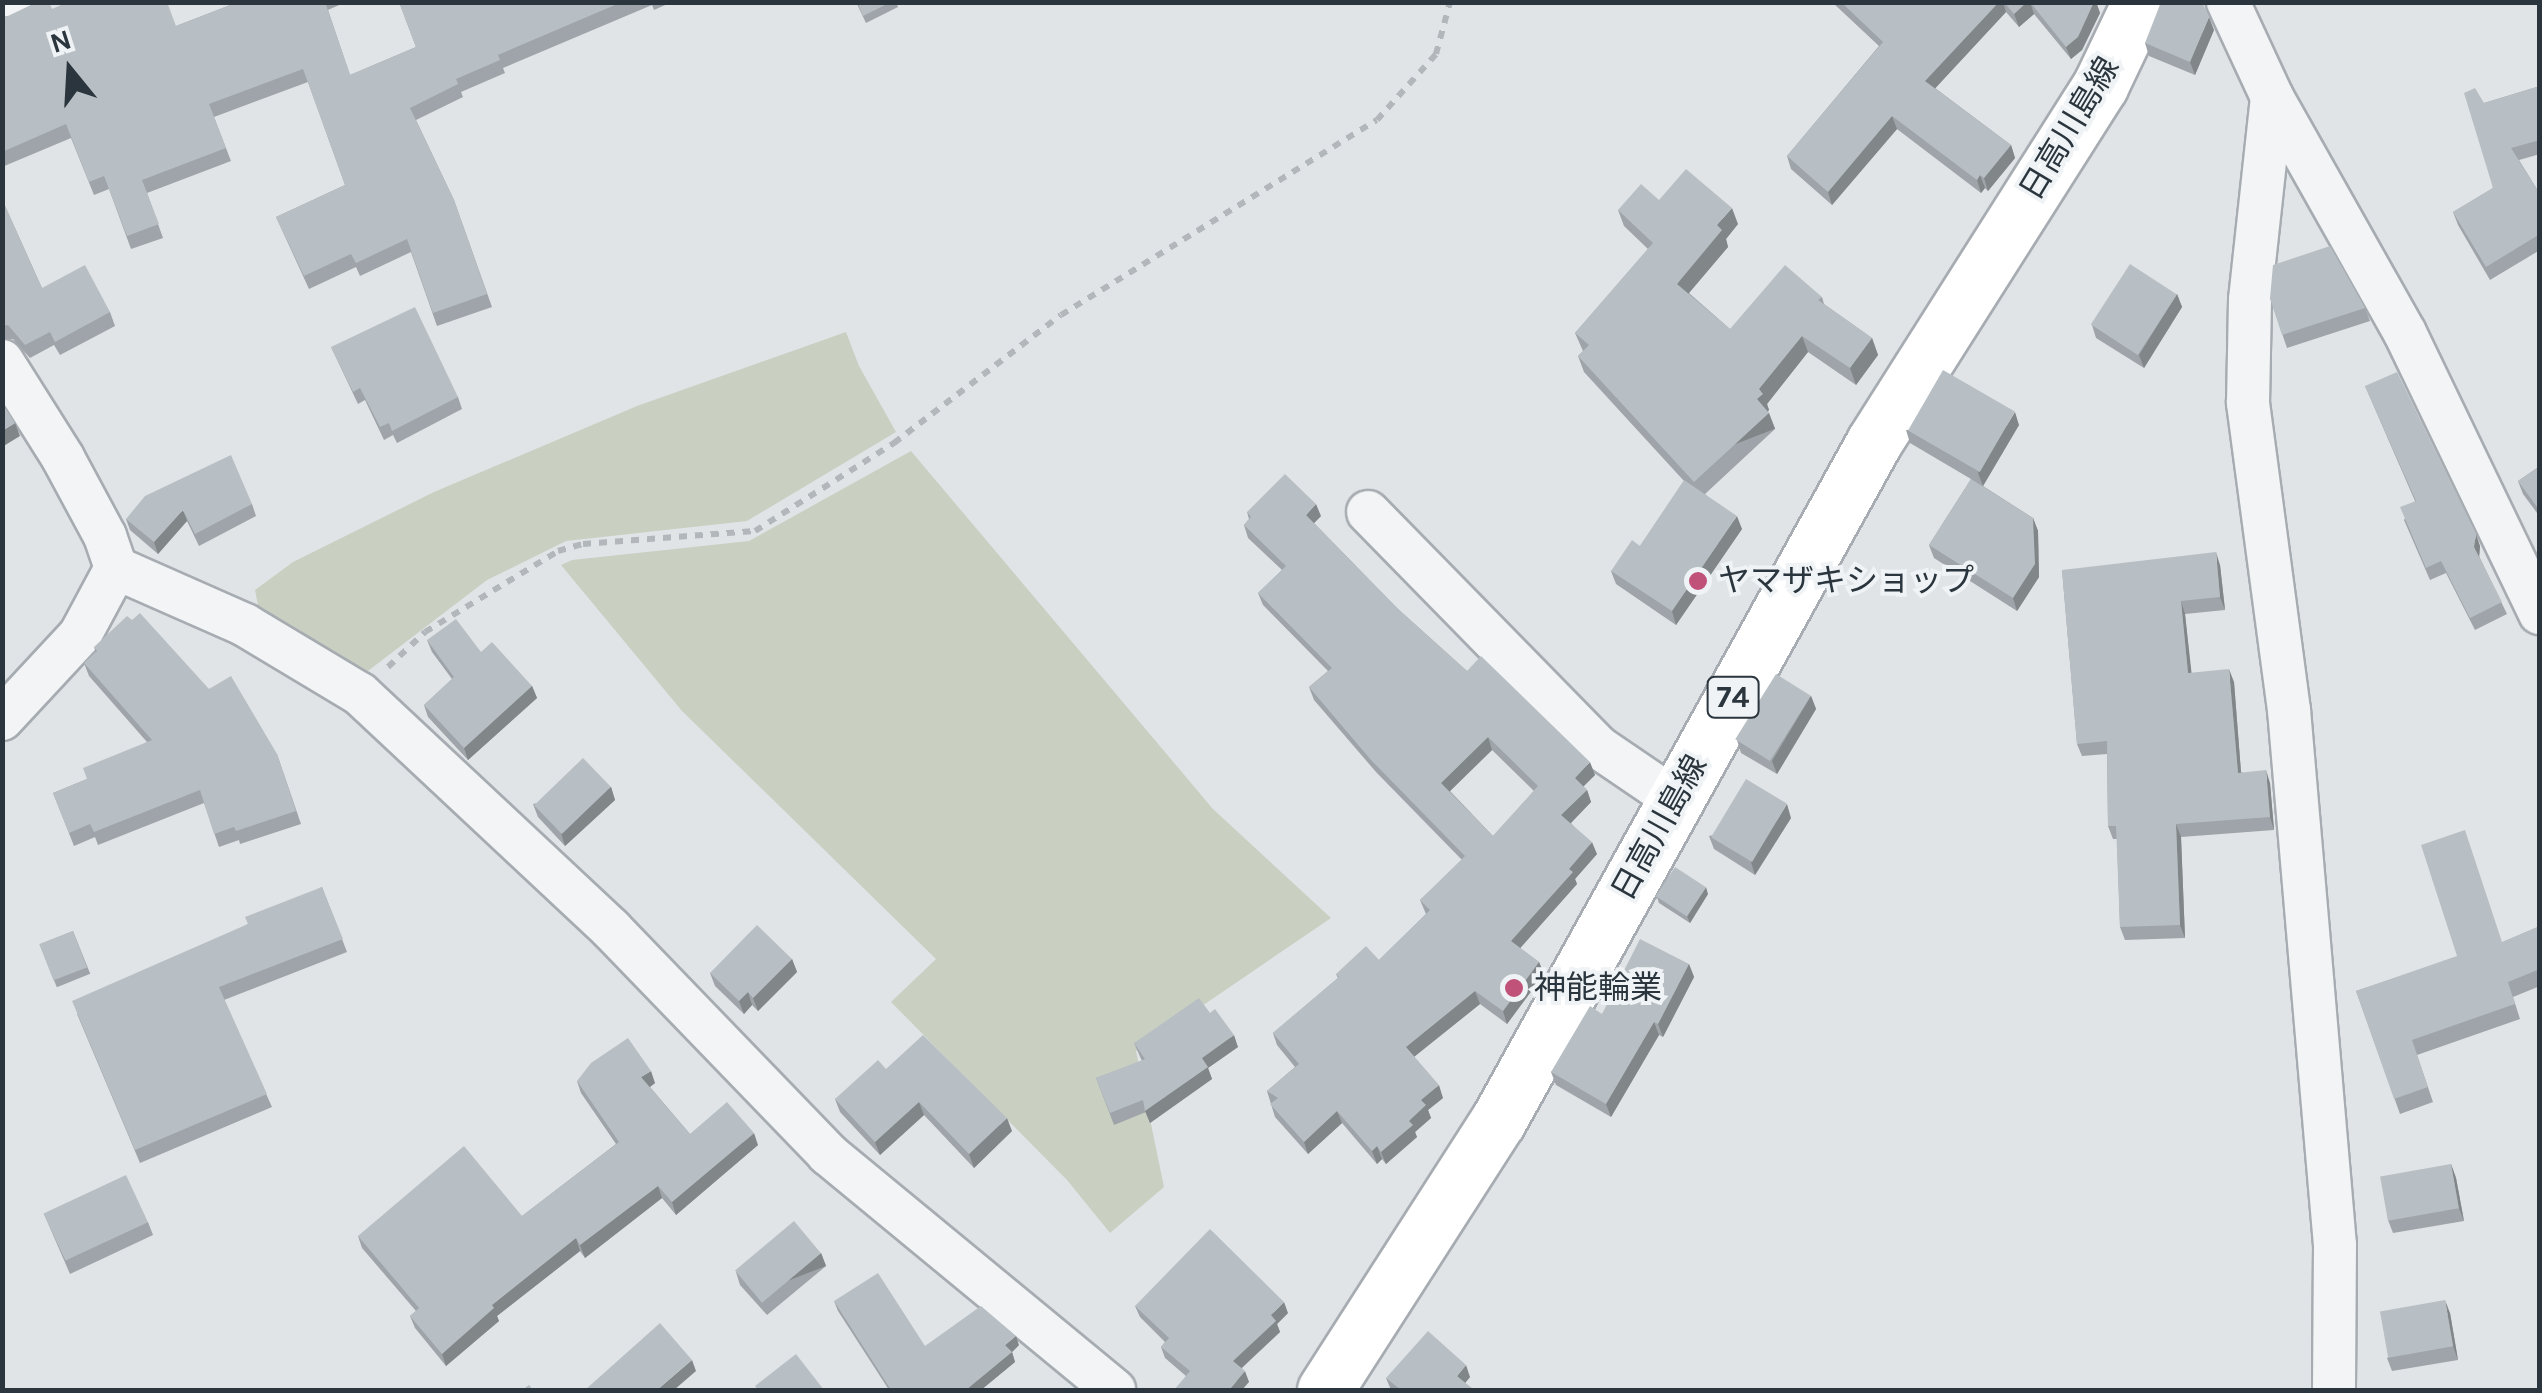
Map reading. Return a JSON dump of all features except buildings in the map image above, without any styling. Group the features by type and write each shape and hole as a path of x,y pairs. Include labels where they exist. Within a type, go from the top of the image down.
{"main road":[{"name":"日高川島線","path":"1324,1390 1498,1121 1874,442 2100,86 2140,2"}],"street":[{"path":"2,7 14,2"},
{"path":"2228,2 2272,96 2404,334 2540,613"},
{"path":"2272,96 2250,300 2248,403 2296,789 2335,1245 2334,1390"},
{"path":"2,361 63,458 105,536 116,568 80,636 2,719"},
{"path":"1368,512 1598,747 1676,800"},
{"path":"116,568 245,624 360,694 611,930 828,1154 1114,1390"}],"path":[{"path":"360,694 425,632 558,551 583,544 755,530 894,443 1061,315 1377,120 1436,54 1450,2"}],"shaded area":[{"path":"846,332 859,366 896,432 747,521 566,541 487,580 364,674 260,616 255,590 293,562 434,492 637,406"},
{"path":"911,451 1213,809 1331,918 1136,1051 1164,1187 1110,1233 1067,1180 891,1002 936,959 682,711 561,565 572,560 749,541"}],"place":[{"name":"ヤマザキショップ","path":"1698,581"},
{"name":"神能輪業","path":"1514,988"}]}
